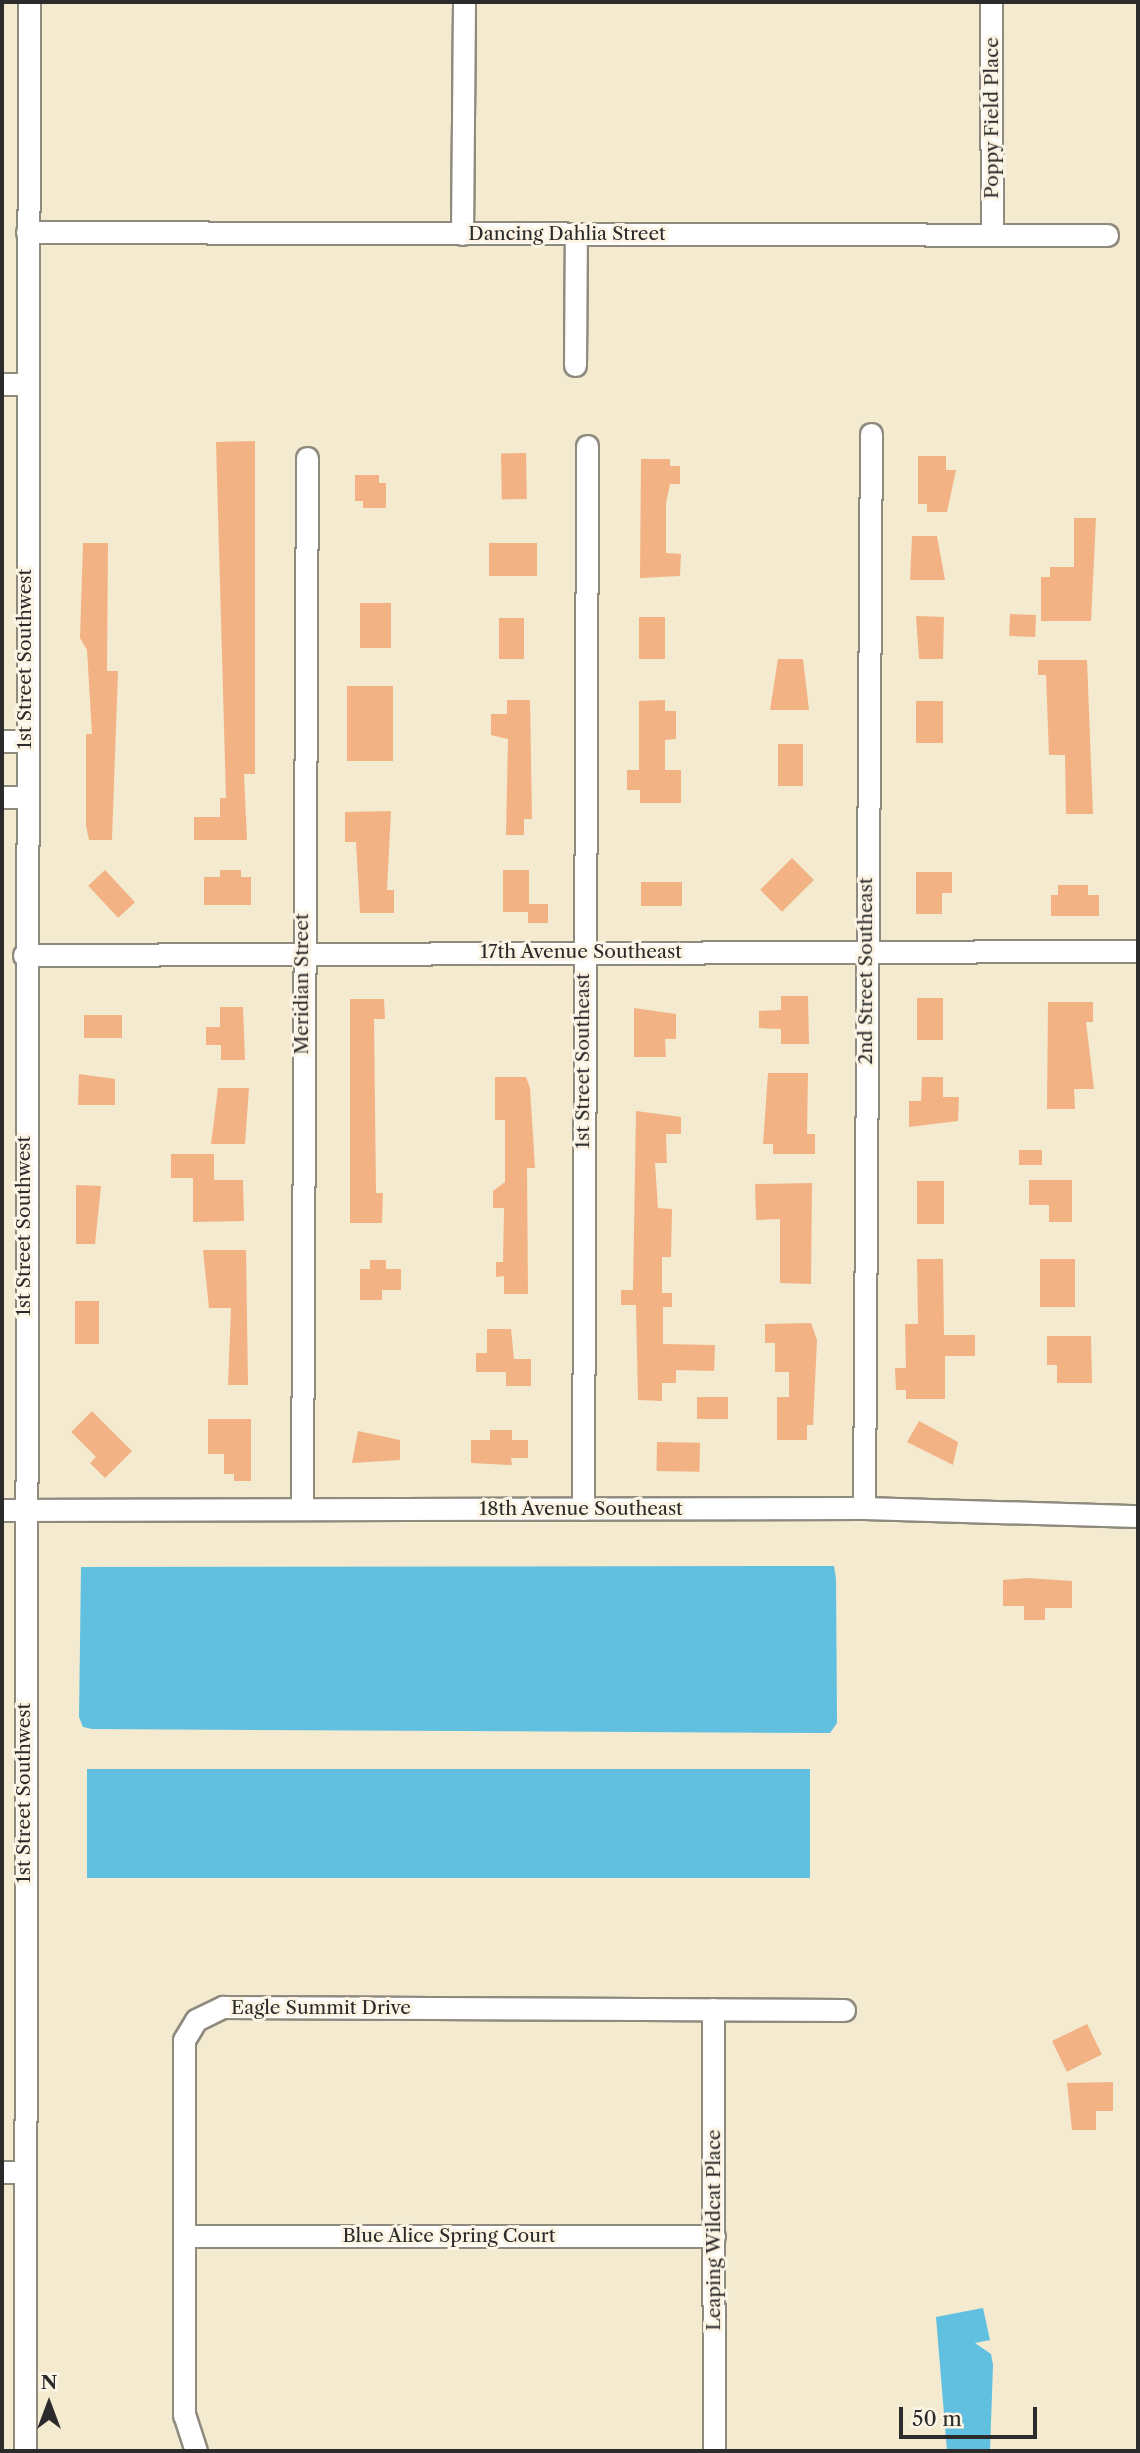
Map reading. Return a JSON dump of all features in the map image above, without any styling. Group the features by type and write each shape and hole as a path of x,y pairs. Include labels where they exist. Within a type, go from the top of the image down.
{"street":[{"name":"1st Street Southwest","path":"25,2451 23,955 29,2"},
{"path":"461,234 464,2"},
{"name":"Poppy Field Place","path":"991,2 992,235"},
{"name":"Dancing Dahlia Street","path":"27,232 1107,235"},
{"path":"575,365 576,234"},
{"path":"2,384 26,384"},
{"name":"2nd Street Southeast","path":"864,1508 871,434"},
{"name":"1st Street Southeast","path":"583,1508 587,446"},
{"name":"Meridian Street","path":"302,1509 301,953 307,458"},
{"path":"2,741 25,741"},
{"path":"2,797 24,797"},
{"name":"17th Avenue Southeast","path":"23,955 1138,951"},
{"name":"18th Avenue Southeast","path":"2,1510 864,1508 1138,1516"},
{"name":"Eagle Summit Drive","path":"196,2451 184,2415 184,2040 196,2020 223,2007 844,2010"},
{"name":"Leaping Wildcat Place","path":"713,2009 714,2451"},
{"path":"2,2172 25,2172"},
{"name":"Blue Alice Spring Court","path":"184,2236 714,2236"}],"water":[{"path":"834,1566 837,1723 830,1733 92,1729 83,1727 79,1717 81,1567"},
{"path":"87,1769 810,1769 810,1878 87,1878"},
{"path":"983,2308 990,2340 975,2343 991,2354 993,2365 990,2451 947,2451 936,2317"}],"building":[{"path":"255,441 255,774 244,774 247,840 194,840 194,817 220,817 220,798 226,798 216,442"},
{"path":"501,453 526,453 527,499 502,499"},
{"path":"918,456 946,456 946,470 956,470 947,512 927,512 927,504 918,504"},
{"path":"641,459 670,459 670,466 680,466 680,484 670,484 666,503 666,553 681,554 680,576 640,578"},
{"path":"355,475 379,475 379,483 386,483 386,508 363,508 363,501 355,501"},
{"path":"1074,518 1096,518 1091,621 1041,621 1041,577 1050,577 1050,567 1074,567"},
{"path":"912,536 937,536 945,580 910,580"},
{"path":"83,543 108,543 107,671 118,671 112,840 89,840 86,826 86,734 92,734 87,650 80,638"},
{"path":"489,543 537,543 537,576 489,576"},
{"path":"360,603 391,603 391,648 360,648"},
{"path":"1010,614 1036,615 1035,637 1009,636"},
{"path":"916,616 944,617 943,659 919,659"},
{"path":"639,617 665,617 665,659 639,659"},
{"path":"499,618 524,618 524,659 499,659"},
{"path":"778,659 803,659 809,710 770,710"},
{"path":"1038,660 1087,660 1093,814 1066,814 1065,755 1049,755 1046,675 1038,675"},
{"path":"347,686 393,686 393,761 347,761"},
{"path":"507,700 530,700 532,819 524,819 524,835 506,835 508,739 491,735 491,714 507,714"},
{"path":"665,700 665,711 676,711 676,739 665,740 665,770 681,770 681,803 640,803 640,790 627,790 627,770 639,770 639,701"},
{"path":"916,701 943,701 943,743 916,743"},
{"path":"778,744 803,744 803,786 778,786"},
{"path":"391,811 387,890 394,890 394,913 360,913 356,842 345,842 345,812"},
{"path":"792,858 814,880 782,912 760,890"},
{"path":"105,870 135,902 118,918 88,886"},
{"path":"220,870 241,870 241,877 251,877 251,905 204,905 204,877 220,877"},
{"path":"503,870 529,870 529,904 548,904 548,923 528,923 528,912 503,912"},
{"path":"916,872 952,872 952,893 942,893 942,914 916,914"},
{"path":"641,882 682,882 682,906 641,906"},
{"path":"1058,885 1088,885 1088,895 1099,895 1099,916 1051,916 1051,895 1058,895"},
{"path":"781,996 808,996 809,1044 781,1044 781,1029 759,1028 759,1011 781,1010"},
{"path":"917,998 943,998 943,1040 917,1040"},
{"path":"350,999 384,999 385,1019 374,1019 376,1193 383,1193 382,1223 350,1223"},
{"path":"1048,1002 1093,1002 1093,1022 1086,1022 1094,1089 1074,1089 1075,1109 1047,1109"},
{"path":"220,1007 243,1007 245,1060 221,1060 221,1045 206,1045 206,1027 220,1027"},
{"path":"634,1008 676,1014 676,1039 665,1039 666,1057 634,1057"},
{"path":"84,1015 122,1015 122,1038 84,1038"},
{"path":"768,1073 808,1073 807,1134 815,1134 815,1154 773,1154 773,1144 763,1144"},
{"path":"79,1074 115,1079 115,1105 78,1105"},
{"path":"495,1077 526,1077 530,1088 535,1168 527,1168 528,1294 504,1294 504,1276 496,1277 496,1262 503,1262 504,1208 493,1208 493,1191 505,1182 505,1120 495,1120"},
{"path":"922,1077 943,1077 943,1097 959,1097 958,1121 909,1127 909,1101 921,1101"},
{"path":"218,1088 249,1088 245,1144 211,1144"},
{"path":"636,1111 681,1117 681,1134 666,1134 667,1163 655,1163 658,1208 672,1209 671,1257 662,1257 662,1293 672,1293 672,1307 663,1307 663,1344 715,1345 714,1371 676,1370 676,1383 662,1383 662,1401 638,1400 636,1305 621,1305 621,1290 633,1290"},
{"path":"1019,1150 1042,1150 1042,1165 1019,1165"},
{"path":"171,1154 214,1154 214,1180 243,1180 244,1221 193,1222 193,1178 171,1178"},
{"path":"1029,1180 1072,1180 1072,1222 1049,1222 1049,1205 1029,1205"},
{"path":"917,1181 944,1181 944,1224 917,1224"},
{"path":"812,1183 811,1284 780,1283 780,1219 756,1220 755,1184"},
{"path":"76,1185 101,1186 95,1244 76,1244"},
{"path":"203,1250 246,1250 248,1385 228,1385 231,1308 209,1308"},
{"path":"917,1259 943,1259 944,1335 975,1335 975,1356 945,1356 945,1399 906,1399 906,1390 896,1390 895,1368 906,1368 905,1324 918,1324"},
{"path":"1040,1259 1075,1259 1075,1307 1040,1307"},
{"path":"370,1260 386,1260 386,1269 401,1269 401,1290 382,1290 382,1300 360,1300 360,1269 370,1269"},
{"path":"75,1301 99,1301 99,1344 75,1344"},
{"path":"811,1323 817,1340 813,1425 807,1425 807,1440 777,1440 777,1397 789,1397 789,1372 775,1372 775,1343 765,1343 765,1324"},
{"path":"487,1329 511,1329 514,1359 531,1359 531,1386 506,1386 506,1372 476,1372 476,1353 487,1353"},
{"path":"1047,1336 1091,1336 1092,1383 1057,1383 1057,1365 1047,1365"},
{"path":"697,1397 728,1397 728,1419 697,1419"},
{"path":"92,1411 132,1451 105,1478 90,1463 96,1457 71,1432"},
{"path":"208,1419 251,1419 251,1481 234,1481 234,1474 224,1474 224,1454 208,1454"},
{"path":"919,1421 958,1442 953,1465 907,1442"},
{"path":"490,1430 512,1430 512,1440 528,1440 528,1458 511,1458 512,1465 471,1463 471,1440 490,1440"},
{"path":"358,1431 400,1440 400,1460 352,1463"},
{"path":"657,1442 700,1443 699,1472 656,1471"},
{"path":"1027,1578 1072,1581 1072,1608 1045,1608 1045,1620 1024,1620 1024,1606 1003,1606 1003,1580"},
{"path":"1087,2024 1102,2055 1067,2072 1052,2041"},
{"path":"1113,2082 1113,2111 1096,2111 1096,2130 1072,2130 1067,2083"}]}
